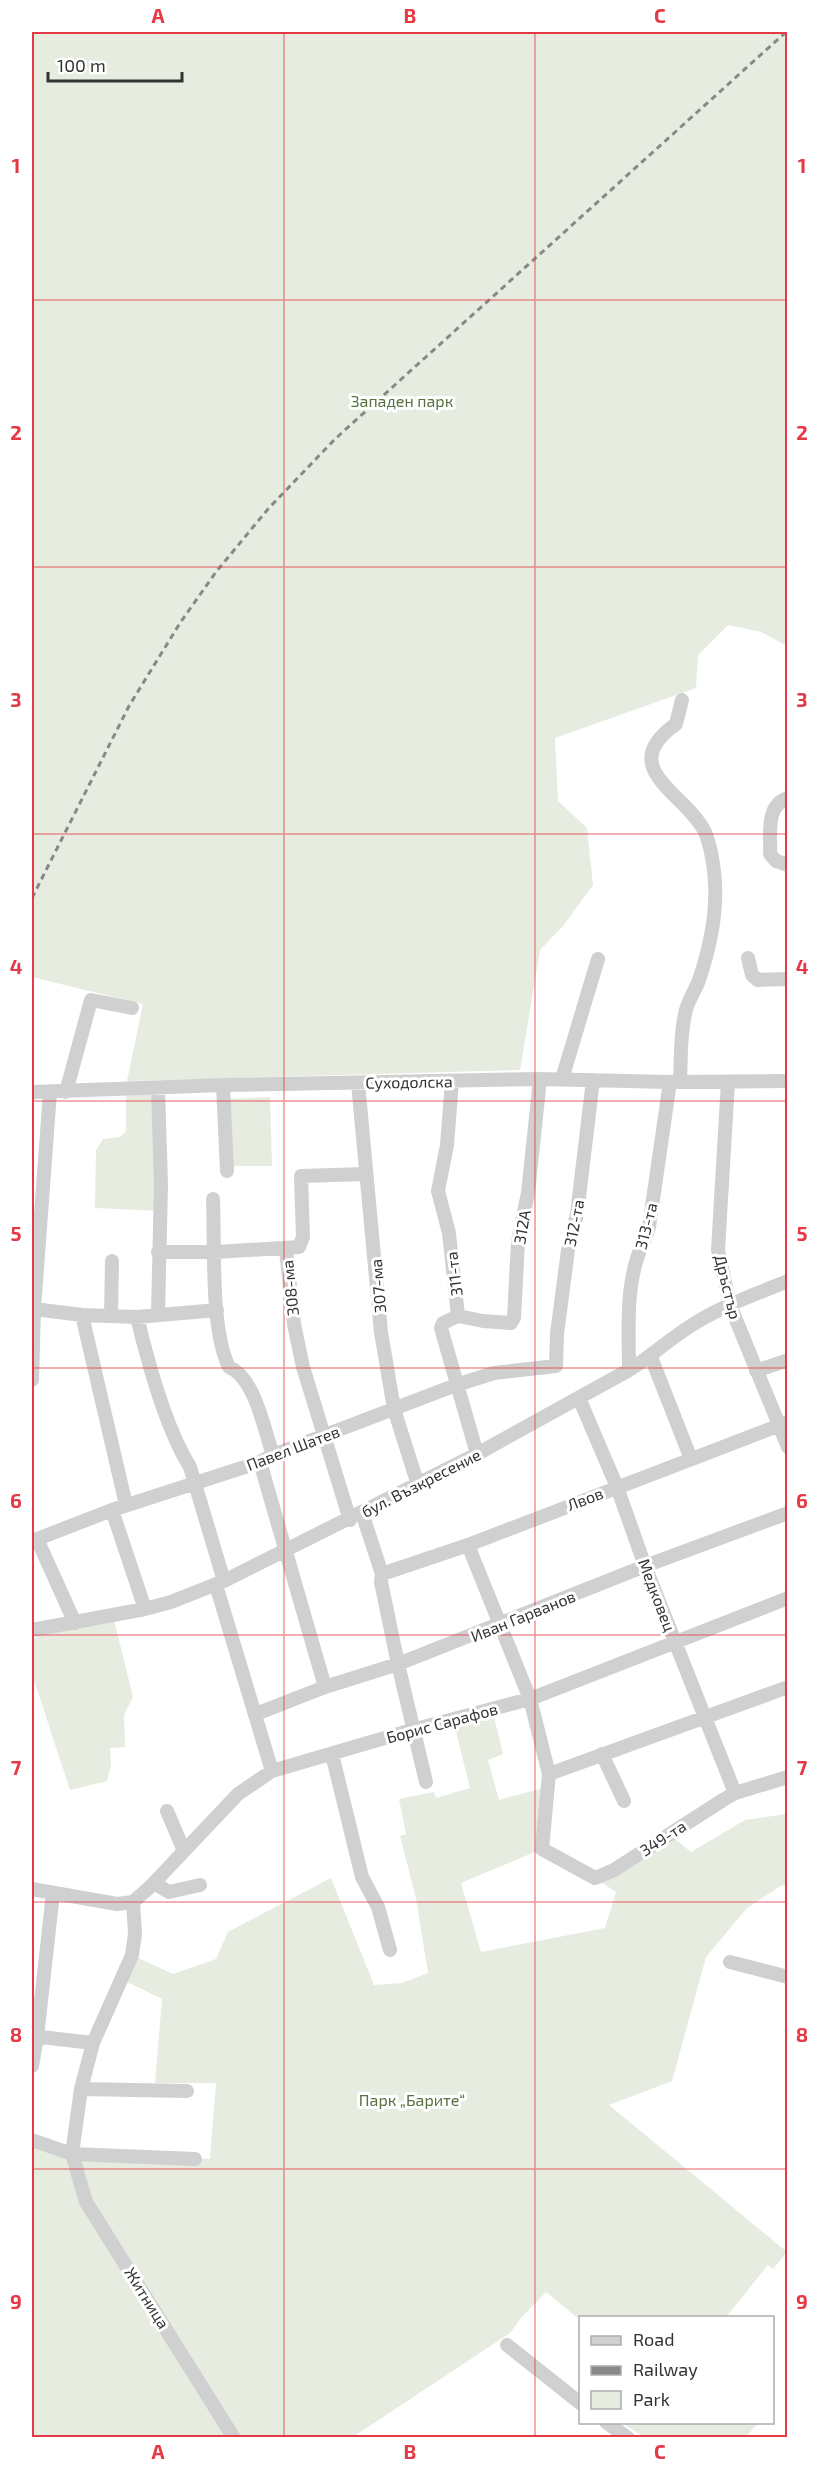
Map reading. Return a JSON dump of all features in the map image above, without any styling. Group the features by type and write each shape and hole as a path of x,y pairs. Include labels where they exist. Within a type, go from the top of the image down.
{"street":[{"name":"313-та","path":"629,1370 629,1321 636,1261 644,1246 649,1227 675,1082 685,1011 699,980 715,912 716,886 712,857 704,831 664,787 652,765 652,749 659,736 676,724 682,700"},
{"path":"788,798 782,800 772,812 770,854 777,861 788,865"},
{"path":"748,958 752,975 758,980 788,979"},
{"path":"562,1079 598,959"},
{"path":"66,1092 92,1000 132,1008"},
{"name":"Суходолска","path":"32,1092 223,1085 540,1079 675,1082 788,1081"},
{"name":"312А","path":"459,1316 511,1323 514,1318 518,1242 528,1193 540,1079"},
{"name":"312-та","path":"556,1366 557,1334 568,1250 577,1214 593,1080"},
{"name":"311-та","path":"452,1081 447,1144 438,1191 448,1233 459,1316 443,1323 441,1328 477,1454"},
{"name":"Дръстър","path":"728,1082 718,1250 730,1305 756,1371 783,1423 788,1447"},
{"name":"307-ма","path":"358,1083 381,1332 394,1408 418,1485"},
{"path":"223,1085 227,1171"},
{"path":"158,1088 161,1202 158,1314"},
{"path":"32,1380 34,1309 50,1092"},
{"name":"308-ма","path":"366,1174 301,1176 303,1237 299,1247 286,1250 294,1324 323,1436 382,1574 381,1582 398,1664 426,1782"},
{"path":"213,1198 216,1310 223,1355 229,1367 239,1371 252,1391 273,1455"},
{"path":"158,1251 286,1250"},
{"path":"111,1316 112,1261"},
{"name":"бул. Възкресение","path":"32,1630 144,1609 171,1602 220,1583 356,1517 477,1454 651,1357 686,1329 730,1305 788,1281"},
{"path":"34,1309 82,1315 137,1317 216,1310"},
{"path":"82,1315 126,1505"},
{"path":"137,1317 149,1366 181,1453 190,1467 196,1484 220,1583 272,1771"},
{"path":"651,1357 691,1459"},
{"path":"756,1371 788,1360"},
{"name":"Павел Шатев","path":"34,1540 126,1505 260,1462 456,1384 494,1373 556,1366"},
{"name":"Медковец","path":"579,1398 617,1487 645,1566 735,1793"},
{"name":"Лвов","path":"382,1574 468,1545 783,1423"},
{"path":"260,1462 325,1686"},
{"path":"112,1510 144,1609"},
{"name":"Иван Гарванов","path":"256,1714 325,1686 398,1664 645,1566 788,1513"},
{"path":"34,1540 75,1623"},
{"path":"468,1545 530,1699 549,1774 788,1687"},
{"name":"Борис Сарафов","path":"133,1902 154,1883 238,1794 272,1771 412,1730 530,1699 788,1598"},
{"path":"332,1754 362,1877 378,1907 390,1950"},
{"path":"602,1754 624,1801"},
{"name":"349-та","path":"549,1774 542,1849 595,1878 614,1870 735,1793 788,1776"},
{"path":"166,1811 184,1851"},
{"path":"154,1883 169,1892 200,1885"},
{"path":"32,1889 117,1904 133,1902 135,1934 132,1955 93,2043 81,2089 72,2154"},
{"path":"32,2066 53,1893"},
{"path":"730,1962 788,1977"},
{"path":"34,2036 93,2043"},
{"path":"81,2089 187,2091"},
{"path":"32,2140 72,2154 195,2159"},
{"name":"Житница","path":"72,2154 86,2202 234,2438"},
{"path":"507,2345 579,2402"},
{"path":"609,2424 627,2438"}],"green space":[{"name":"Западен парк","path":"32,32 787,32 787,646 761,632 728,625 698,655 696,688 555,738 558,801 587,828 593,885 563,926 540,950 520,1070 127,1081 143,1004 32,977"},
{"path":"158,1088 161,1211 95,1208 96,1150 103,1139 120,1137 126,1131 126,1089"},
{"path":"270,1097 272,1166 230,1166 228,1099"},
{"path":"113,1616 133,1697 124,1715 125,1747 110,1748 111,1766 107,1781 70,1790 32,1674 32,1641 48,1627"},
{"name":"Парк „Барите“","path":"492,1709 503,1754 488,1760 499,1800 547,1787 542,1849 461,1883 481,1952 605,1928 616,1892 595,1878 670,1835 691,1852 745,1820 787,1814 787,1886 782,1885 747,1908 706,1957 672,2081 609,2105 787,2252 773,2269 768,2265 727,2316 579,2316 579,2319 546,2292 510,2333 353,2437 32,2438 32,2140 72,2154 210,2159 216,2083 155,2083 162,1999 121,1979 132,1955 173,1974 216,1959 228,1932 331,1878 374,1985 402,1983 428,1973 416,1898 400,1836 406,1834 399,1799 434,1792 436,1798 470,1788 453,1719"},
{"path":"624,2424 757,2424 745,2438 644,2437"}],"railway":[{"path":"32,898 129,706 180,623 216,572 268,509 335,439 786,32"}]}
